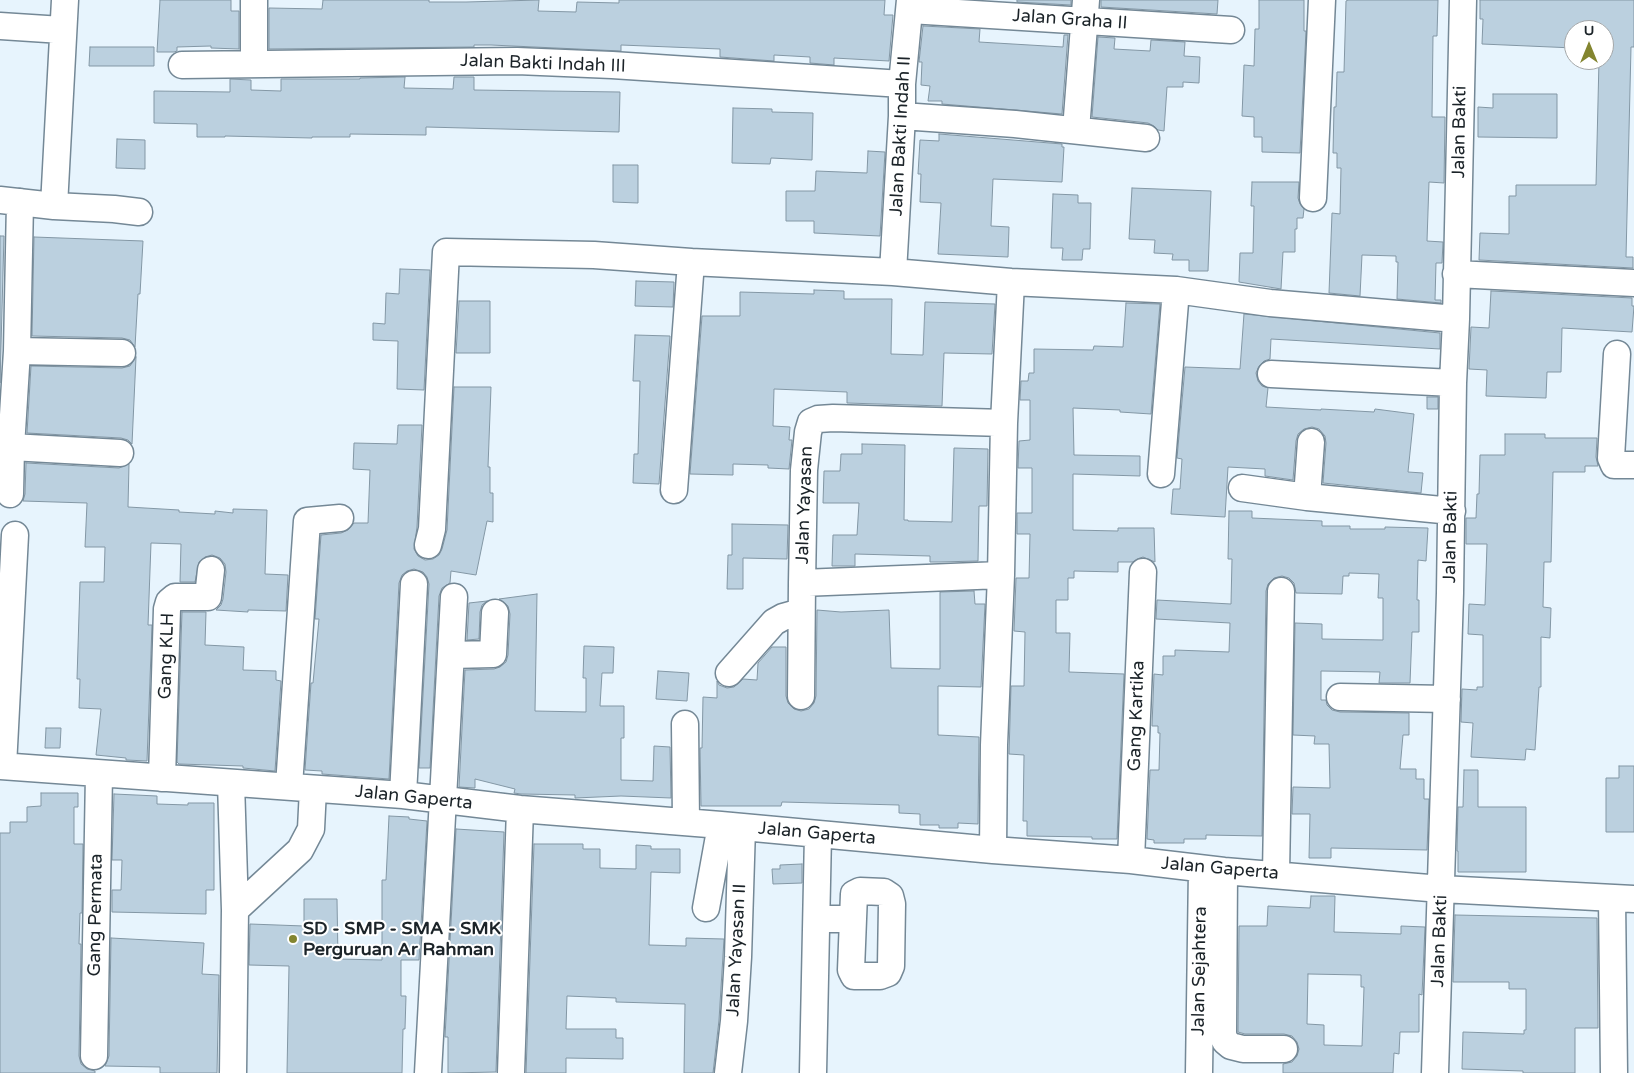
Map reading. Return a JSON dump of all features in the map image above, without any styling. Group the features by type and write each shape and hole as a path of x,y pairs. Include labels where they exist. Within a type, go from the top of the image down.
{"street":[{"path":"54,206 65,0"},
{"path":"254,0 254,64"},
{"path":"1313,198 1322,0"},
{"name":"Jalan Bakti","path":"1435,1073 1452,512 1453,383 1463,0"},
{"name":"Jalan Graha II","path":"910,5 1086,11 1231,30"},
{"name":"Jalan Bakti Indah II","path":"893,272 902,116 902,84 910,5"},
{"path":"1076,130 1086,11"},
{"path":"0,26 62,30"},
{"name":"Jalan Bakti Indah III","path":"182,65 517,61 612,65 902,84"},
{"path":"902,116 1076,130 1146,138"},
{"path":"10,494 17,351 10,201 139,212"},
{"path":"459,291 460,252"},
{"path":"428,546 432,529 444,254 460,252 594,255 893,272 1011,282 1176,290 1270,303 1456,318"},
{"path":"674,490 691,262"},
{"path":"1456,274 1634,283"},
{"path":"993,850 994,745 1001,575 1004,423 1011,282"},
{"path":"1161,474 1176,290"},
{"path":"17,351 122,352"},
{"path":"1617,354 1610,458 1614,465 1634,466"},
{"path":"1271,374 1453,383"},
{"name":"Jalan Yayasan","path":"1001,575 802,583 804,470 808,432 811,422 818,419 833,418 1004,423"},
{"path":"1308,497 1311,442"},
{"path":"11,447 120,453"},
{"path":"1242,488 1452,512"},
{"path":"235,910 300,850 310,829 301,787 307,521 340,518"},
{"path":"2,760 15,535"},
{"name":"Gang KLH","path":"162,778 167,609 174,597 208,597 211,570"},
{"name":"Gang Kartika","path":"1131,860 1143,572"},
{"path":"801,696 802,583"},
{"path":"403,796 414,584"},
{"path":"1276,874 1281,591"},
{"path":"428,1073 454,597"},
{"path":"729,673 774,622 783,617 801,612"},
{"path":"451,655 493,654 495,614"},
{"path":"1340,697 1447,699"},
{"path":"685,724 686,822"},
{"name":"Jalan Gaperta","path":"2,760 99,774 301,787 520,809 993,850 1131,860 1213,870 1441,889 1623,898"},
{"name":"Gang Permata","path":"94,1056 99,774"},
{"path":"231,783 235,910 233,1073"},
{"path":"512,1073 520,809"},
{"path":"706,908 731,826"},
{"name":"Jalan Yayasan II","path":"728,1073 737,975 731,826"},
{"path":"812,1073 818,834"},
{"path":"1213,870 1223,1034 1225,1041 1231,1046 1243,1049 1284,1050"},
{"name":"Jalan Sejahtera","path":"1199,1073 1213,870"},
{"path":"1614,1073 1623,898"},
{"path":"817,912 853,913"}],"building":[{"path":"160,0 231,0 231,11 239,11 239,49 211,48 211,46 177,47 177,51 174,52 157,52"},
{"path":"323,0 466,2 539,0 538,11 576,12 577,2 619,3 619,0 885,0 884,15 893,15 889,61 834,58 834,65 810,63 810,57 774,55 774,61 720,57 720,49 621,45 621,51 491,45 474,45 474,47 269,49 269,8 322,9"},
{"path":"1017,0 1071,0 1071,5 1017,2"},
{"path":"1101,0 1218,0 1217,14 1101,7"},
{"path":"1259,0 1304,0 1304,31 1306,31 1300,153 1262,152 1262,137 1254,137 1254,117 1242,116 1244,65 1254,66 1255,29 1259,29"},
{"path":"1438,0 1437,36 1433,36 1432,117 1445,117 1444,183 1429,182 1427,241 1443,242 1442,263 1436,263 1435,300 1441,300 1441,303 1397,299 1398,262 1396,262 1396,256 1362,255 1360,296 1329,293 1332,213 1340,214 1341,168 1337,168 1337,153 1333,153 1334,107 1336,107 1337,72 1344,72 1346,1"},
{"path":"1480,0 1634,0 1634,47 1631,47 1626,257 1633,257 1633,268 1479,260 1480,233 1509,234 1509,196 1516,196 1516,185 1596,185 1599,70 1614,70 1614,20 1564,20 1564,48 1482,44 1483,19 1480,19"},
{"path":"923,26 980,29 979,42 1063,47 1064,35 1068,35 1062,114 942,104 942,101 928,101 930,86 921,85 922,62 919,62"},
{"path":"1098,37 1115,38 1114,49 1150,51 1151,40 1185,42 1184,56 1200,57 1199,83 1183,82 1183,87 1167,87 1164,131 1158,130 1148,123 1092,117"},
{"path":"90,47 154,47 154,66 89,66"},
{"path":"405,77 404,88 453,89 454,77 474,77 474,90 620,92 619,132 426,127 426,135 350,134 350,137 312,138 197,137 197,124 154,123 154,91 230,92 230,79 251,80 251,90 281,91 281,79"},
{"path":"1493,94 1557,94 1557,138 1478,137 1478,107 1493,108"},
{"path":"733,108 772,109 772,112 813,113 812,160 771,158 770,164 732,163"},
{"path":"939,134 1062,144 1062,147 1064,147 1062,182 993,179 991,226 1009,227 1008,257 938,254 941,203 920,202 921,174 918,174 920,140 939,141"},
{"path":"117,139 145,140 145,169 116,168"},
{"path":"868,151 885,152 880,236 814,233 814,221 786,221 786,191 815,191 816,171 867,173"},
{"path":"613,165 638,165 638,203 613,202"},
{"path":"1252,182 1299,182 1298,198 1304,209 1303,218 1297,218 1295,252 1283,252 1281,289 1239,282 1240,253 1253,253 1254,206 1251,206"},
{"path":"1132,188 1211,191 1208,271 1189,271 1189,260 1172,260 1173,254 1154,253 1155,240 1129,239"},
{"path":"1053,194 1078,195 1078,203 1091,203 1090,249 1083,249 1082,260 1062,260 1063,248 1051,248"},
{"path":"0,236 4,236 0,383"},
{"path":"34,237 143,241 135,347 130,340 122,338 32,336"},
{"path":"400,269 430,270 424,390 397,389 398,341 373,340 373,323 385,324 386,293 399,294"},
{"path":"636,281 674,282 673,307 635,306"},
{"path":"814,290 844,291 844,299 892,299 891,354 923,355 925,302 995,304 992,354 944,353 942,406 847,403 847,392 774,389 773,426 790,427 789,440 792,440 789,469 768,468 768,465 733,464 733,475 690,474 702,316 740,316 740,292 814,294"},
{"path":"1491,291 1632,298 1632,306 1634,306 1632,332 1562,328 1561,372 1547,372 1546,398 1486,396 1487,370 1469,369 1471,327 1489,328"},
{"path":"459,301 490,301 490,353 456,353"},
{"path":"1126,303 1160,304 1151,414 1120,412 1120,410 1073,408 1074,455 1140,456 1140,476 1073,474 1073,530 1118,531 1118,528 1154,528 1155,562 1143,557 1133,562 1118,562 1118,572 1074,571 1074,578 1068,578 1068,600 1056,600 1056,633 1070,633 1069,672 1124,674 1117,839 1027,836 1027,821 1023,821 1024,755 1009,754 1011,686 1024,686 1025,632 1014,631 1016,578 1029,578 1030,534 1017,534 1017,513 1032,513 1032,468 1018,468 1019,441 1030,440 1030,400 1020,400 1021,381 1028,381 1029,373 1034,373 1034,349 1093,350 1094,346 1123,347"},
{"path":"1244,314 1440,333 1440,349 1271,339 1270,359 1264,361 1259,366 1256,373 1258,381 1262,386 1268,388 1266,407 1374,412 1375,409 1414,414 1408,472 1423,473 1421,493 1323,483 1325,436 1319,429 1312,427 1304,429 1298,434 1293,480 1265,476 1265,469 1228,467 1225,517 1171,514 1173,489 1180,489 1182,459 1177,458 1185,367 1240,369"},
{"path":"635,335 670,336 659,484 633,483 634,454 638,454 640,381 633,381"},
{"path":"136,357 132,444 128,440 121,438 27,433 31,366 122,368 130,366"},
{"path":"454,387 491,387 488,467 490,467 490,493 493,493 493,522 487,521 476,575 451,571 450,583 442,588 439,596 430,768 419,768 429,584 423,572 414,569 402,575 399,583 389,779 322,774 322,771 305,770 311,683 313,683 319,619 315,619 321,535 341,533 348,530 354,523 368,523 370,470 353,469 354,443 397,444 398,425 422,425 417,527 414,549 418,556 425,560 433,559 439,555 442,549 447,530"},
{"path":"1427,397 1438,397 1438,409 1427,409"},
{"path":"1505,434 1545,434 1545,438 1597,438 1596,457 1598,466 1585,466 1585,472 1553,472 1551,562 1544,562 1543,607 1551,608 1550,638 1541,637 1541,687 1539,687 1535,750 1526,749 1525,760 1471,757 1473,723 1461,722 1462,689 1477,690 1477,687 1483,687 1483,635 1468,634 1469,604 1485,605 1487,544 1466,544 1466,518 1476,518 1480,455 1505,455"},
{"path":"862,444 905,445 904,520 908,521 952,522 954,448 988,449 987,506 979,506 978,561 930,562 930,556 855,554 855,566 832,566 833,535 857,535 859,503 823,503 824,471 840,471 841,454 862,454"},
{"path":"26,463 119,468 129,464 128,507 215,514 215,511 233,513 233,509 267,510 265,574 288,575 286,611 248,610 248,612 216,610 221,605 223,599 226,572 225,564 220,558 212,555 205,557 199,562 195,582 180,582 181,544 151,543 148,625 152,625 147,761 96,755 101,709 79,708 80,679 77,679 80,582 104,582 105,547 85,547 87,503 23,501"},
{"path":"1229,511 1252,511 1252,518 1322,521 1322,526 1350,526 1350,529 1385,529 1385,527 1428,528 1426,561 1418,560 1417,600 1419,600 1419,632 1412,632 1410,683 1379,683 1380,672 1321,671 1321,700 1326,700 1327,705 1332,710 1340,712 1409,713 1409,735 1403,735 1400,769 1416,769 1416,779 1424,779 1424,799 1429,799 1427,850 1331,848 1331,858 1309,858 1310,814 1292,814 1293,787 1330,788 1329,744 1314,744 1315,736 1293,735 1295,623 1322,624 1322,639 1383,640 1383,598 1378,598 1379,574 1349,573 1349,576 1343,576 1342,594 1296,593 1294,583 1289,578 1282,576 1274,578 1268,584 1266,591 1262,836 1206,835 1206,839 1184,839 1184,843 1154,843 1154,840 1147,839 1150,770 1159,770 1160,733 1158,733 1158,726 1152,726 1154,674 1163,675 1163,656 1175,656 1175,650 1229,652 1230,623 1156,619 1157,600 1231,604 1232,559 1228,559"},
{"path":"732,524 788,525 787,559 743,558 743,589 727,589 728,555 732,555"},
{"path":"974,591 975,604 985,604 981,687 938,686 938,735 979,737 978,824 958,823 958,828 920,825 920,814 899,813 899,805 782,802 781,806 701,806 700,748 702,748 703,697 717,698 717,681 719,685 727,688 734,687 743,679 757,680 758,663 772,647 786,647 786,696 788,703 794,709 801,711 809,709 814,703 816,696 817,610 841,612 889,610 891,668 940,669 940,592"},
{"path":"537,594 535,711 586,712 586,678 583,678 584,646 614,647 613,673 602,673 600,706 624,706 624,738 621,738 621,780 653,781 654,746 670,747 671,798 621,796 575,798 575,795 521,794 514,793 515,789 475,779 475,788 459,787 465,670 494,669 506,662 510,614 508,606 499,599"},
{"path":"487,601 482,605 480,612 479,639 467,640 469,603"},
{"path":"182,612 206,612 205,645 244,647 243,670 276,671 276,680 281,681 275,771 243,768 243,766 179,764 177,762"},
{"path":"658,671 689,673 687,701 656,699"},
{"path":"46,728 61,728 60,748 45,748"},
{"path":"1619,766 1634,766 1634,832 1606,832 1606,778 1619,778"},
{"path":"1464,770 1478,770 1478,807 1526,807 1526,872 1458,872 1458,807 1463,807"},
{"path":"41,793 78,793 78,807 74,807 74,844 83,844 82,913 80,913 79,944 81,944 79,1056 81,1064 87,1069 95,1071 95,1073 0,1073 0,833 10,833 10,822 27,822 27,807 41,806"},
{"path":"114,794 157,796 157,804 188,805 188,803 214,803 214,890 206,890 206,914 112,912 112,890 121,890 122,860 112,860"},
{"path":"389,816 409,817 409,819 427,821 419,960 401,960 401,996 406,996 402,1073 287,1073 289,966 249,965 250,924 304,926 304,899 337,899 338,959 382,960 382,880 386,880"},
{"path":"456,829 504,832 496,1072 448,1073 448,1037 445,1037"},
{"path":"534,844 583,844 583,849 600,849 600,868 636,869 636,845 651,846 651,849 680,849 680,873 651,872 649,945 686,946 686,938 724,939 719,1020 713,1073 684,1073 685,1004 616,1002 616,998 567,996 566,1029 616,1029 616,1038 623,1038 623,1059 566,1058 566,1073 526,1073"},
{"path":"802,864 802,883 773,884 772,869 780,869 780,865"},
{"path":"1311,896 1335,896 1334,932 1401,934 1401,926 1425,927 1422,995 1419,994 1419,1032 1400,1032 1399,1054 1394,1053 1393,1073 1283,1073 1283,1064 1292,1062 1297,1056 1299,1049 1297,1042 1292,1036 1238,1032 1239,926 1267,926 1268,906 1310,908","holes":["1308,974 1361,975 1361,987 1364,987 1362,1046 1324,1045 1324,1025 1307,1024"]},
{"path":"1455,915 1597,918 1598,1028 1575,1028 1575,1073 1523,1073 1523,1071 1462,1069 1463,1032 1524,1034 1524,1030 1526,1030 1526,989 1509,989 1509,982 1453,982"},
{"path":"111,938 204,943 202,974 219,975 217,1073 160,1073 160,1067 105,1066 109,1056"}],"place":[{"name":"SD - SMP - SMA - SMK Perguruan Ar Rahman","path":"293,939"}]}
